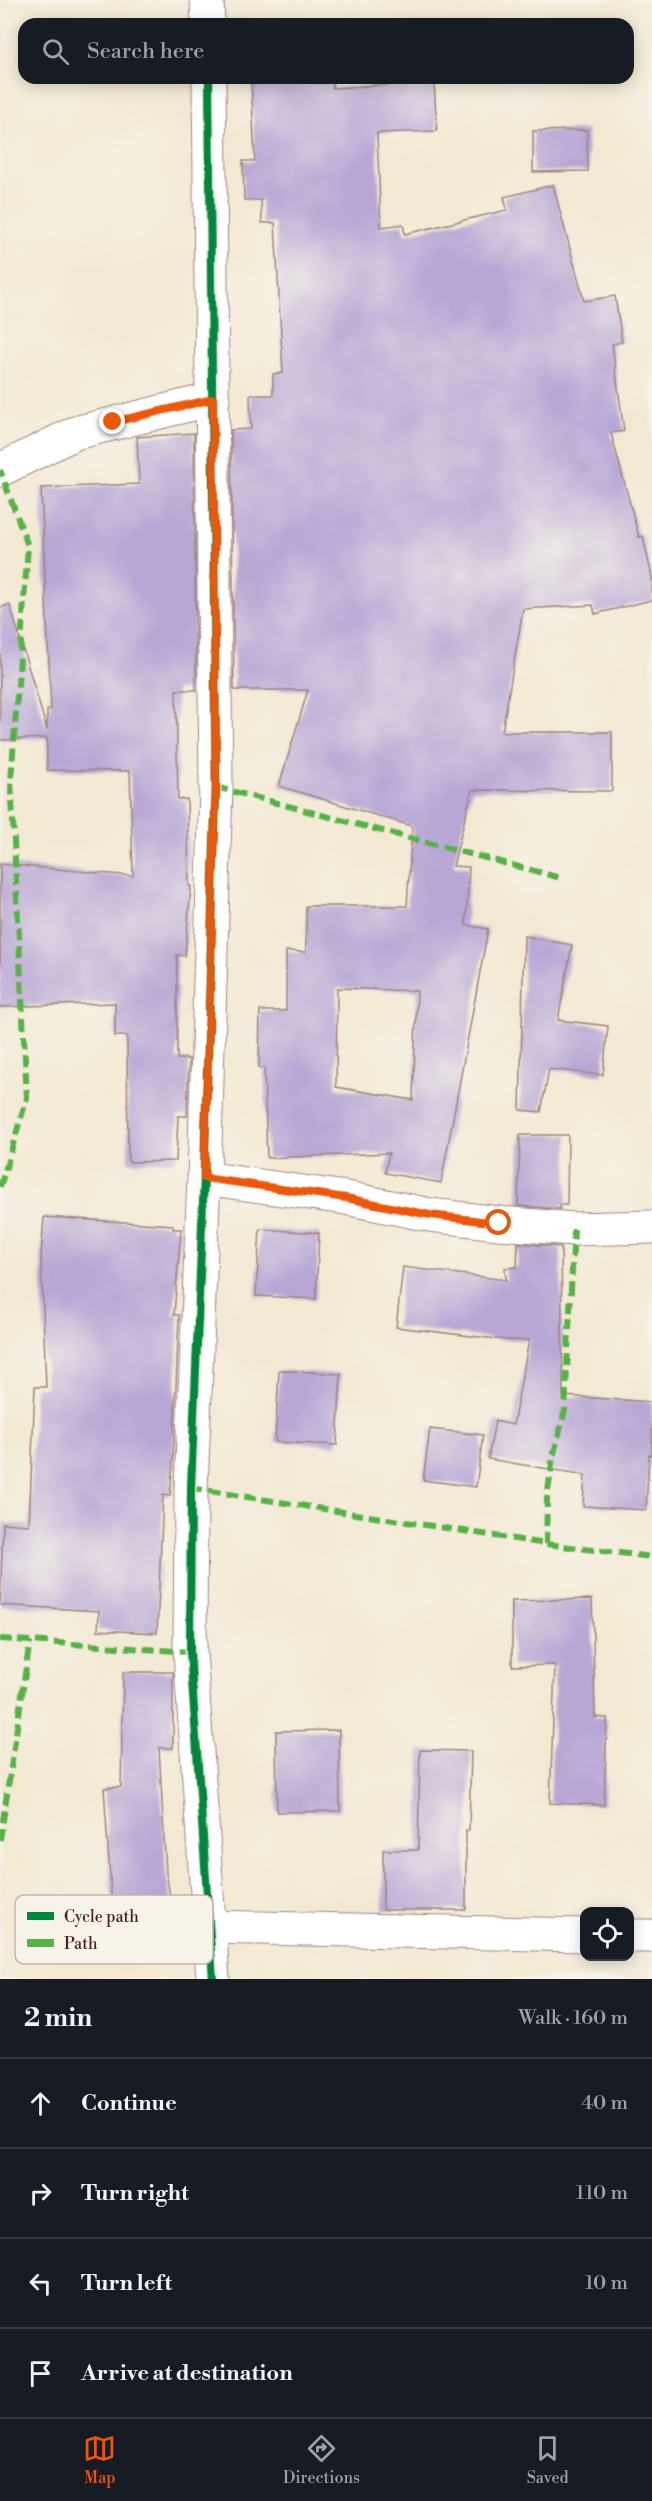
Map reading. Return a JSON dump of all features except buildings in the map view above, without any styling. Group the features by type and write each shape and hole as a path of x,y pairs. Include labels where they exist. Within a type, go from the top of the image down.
{"street":[{"path":"207,0 208,18"},
{"path":"207,1895 190,1652 191,1488 204,1178 216,787 209,84"},
{"path":"0,470 75,433 213,399"},
{"path":"204,1178 346,1198 430,1215 499,1223 574,1229 652,1227"},
{"path":"213,1927 580,1935"},
{"path":"634,1936 652,1936"},
{"path":"212,1964 213,1979"}],"marked path":[{"path":"0,470 28,546 11,781 27,1098 0,1187"},
{"path":"216,787 561,878"},
{"path":"546,1544 547,1498 553,1457 565,1410 574,1229"},
{"path":"191,1488 546,1544 652,1557"},
{"path":"0,1639 190,1652"},
{"path":"0,1840 30,1641"}],"cycle path":[{"path":"207,1895 190,1652 191,1488 204,1178 216,787 209,84"},
{"path":"212,1964 213,1979"}],"route":[{"path":"113,422 213,399 216,787 204,1178 346,1198 430,1215 499,1223"}]}
